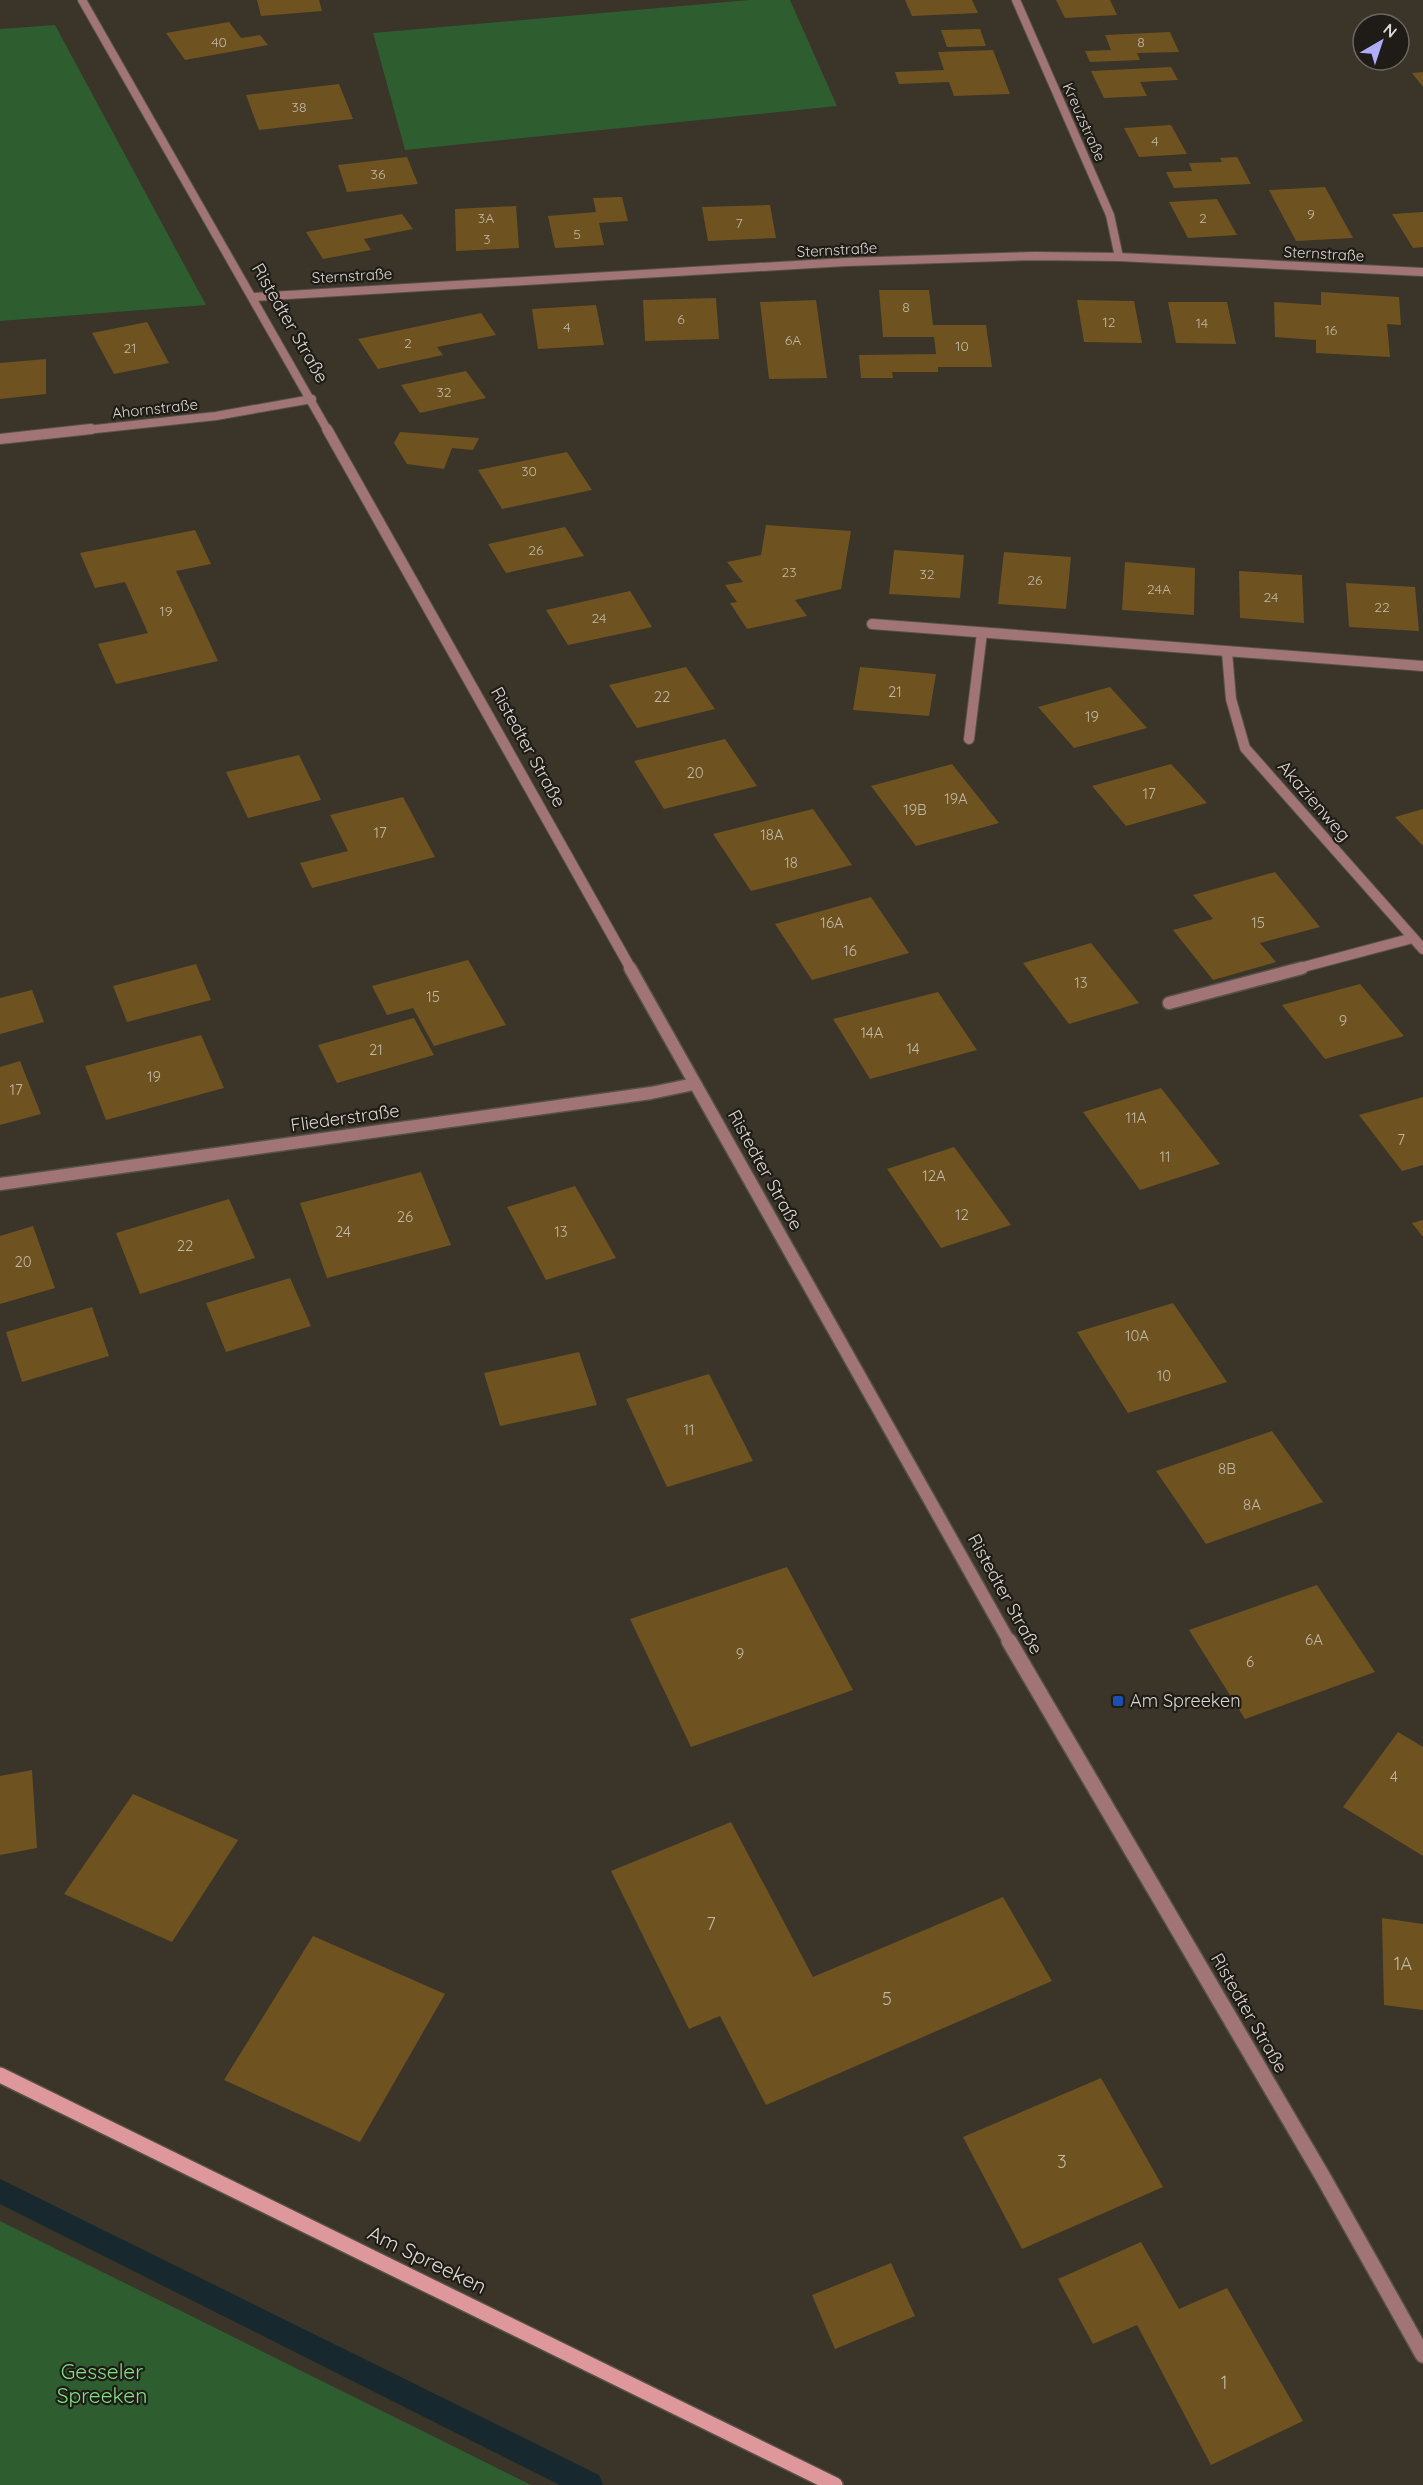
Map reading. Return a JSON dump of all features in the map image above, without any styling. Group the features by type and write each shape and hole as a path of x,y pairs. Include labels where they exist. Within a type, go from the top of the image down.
{"street":[{"name":"Ristedter Straße","path":"82,0 312,399 694,1084 1028,1674 1364,2248 1422,2353"},
{"name":"Kreuzstraße","path":"1016,0 1110,215 1119,257"},
{"name":"Sternstraße","path":"253,297 846,262 1034,256 1119,257 1423,272"},
{"name":"Ahornstraße","path":"0,439 216,416 312,399"},
{"path":"872,624 1423,666"},
{"path":"969,739 982,633"},
{"name":"Akazienweg","path":"1227,652 1231,699 1245,748 1423,950"},
{"path":"1169,1003 1413,938"},
{"name":"Fliederstraße","path":"0,1184 651,1093 694,1084"},
{"name":"Am Spreeken","path":"0,2075 835,2485"}],"green space":[{"path":"749,0 790,0 837,106 405,150 373,33"},
{"path":"55,25 206,305 0,321 0,29"},
{"name":"Gesseler Spreeken","path":"0,2221 531,2485 0,2485"}],"building":[{"path":"257,0 319,0 322,11 261,16"},
{"path":"905,0 972,0 978,13 912,16"},
{"path":"1056,0 1110,0 1117,15 1065,18"},
{"path":"229,22 241,38 260,35 268,45 185,60 166,33"},
{"path":"980,29 986,46 947,47 941,30"},
{"path":"1170,32 1179,52 1137,53 1140,60 1090,62 1085,51 1111,50 1105,35"},
{"path":"993,50 1010,94 954,96 949,82 899,84 895,72 944,70 938,52"},
{"path":"1171,67 1178,80 1140,82 1147,96 1104,98 1091,71"},
{"path":"1423,72 1423,87 1412,73"},
{"path":"339,84 353,119 259,130 246,95"},
{"path":"1171,125 1187,154 1139,157 1124,128"},
{"path":"407,157 418,184 347,192 338,165"},
{"path":"1237,157 1251,184 1174,188 1166,172 1192,171 1189,163 1222,162 1220,158"},
{"path":"1325,187 1353,238 1296,241 1269,190"},
{"path":"622,197 628,221 599,223 604,245 555,248 548,216 596,212 593,198"},
{"path":"1217,199 1237,235 1188,238 1169,202"},
{"path":"770,205 776,238 708,241 702,207"},
{"path":"516,206 519,248 456,251 455,209"},
{"path":"1423,212 1423,247 1413,248 1392,214"},
{"path":"402,214 413,229 364,239 371,250 323,259 306,232"},
{"path":"879,290 929,290 933,325 986,325 992,367 938,367 938,372 892,372 893,378 861,378 859,355 936,354 934,337 883,337"},
{"path":"1321,292 1399,297 1401,325 1387,324 1390,357 1316,353 1316,340 1275,337 1274,302 1321,305"},
{"path":"716,298 719,339 645,341 643,300"},
{"path":"816,300 827,378 769,379 760,302"},
{"path":"1077,300 1134,301 1142,343 1084,342"},
{"path":"1168,302 1227,302 1236,344 1176,343"},
{"path":"596,305 604,345 538,349 532,309"},
{"path":"481,313 496,335 437,347 443,355 378,369 358,339"},
{"path":"147,322 169,363 114,374 92,333"},
{"path":"46,359 46,394 0,399 0,363"},
{"path":"466,371 486,398 420,413 401,385"},
{"path":"400,432 479,438 473,450 452,448 444,469 407,464 394,443"},
{"path":"567,452 592,490 502,509 478,470"},
{"path":"766,525 851,531 841,589 795,600 807,616 747,629 730,603 737,602 725,585 743,582 727,562 761,555"},
{"path":"565,527 584,556 506,573 488,544"},
{"path":"195,530 211,564 176,571 218,661 116,684 98,644 148,633 125,582 95,588 80,553"},
{"path":"894,550 964,555 960,598 889,594"},
{"path":"1004,552 1071,557 1066,609 998,604"},
{"path":"1125,562 1195,568 1194,615 1122,610"},
{"path":"1239,571 1302,575 1304,623 1240,618"},
{"path":"1346,583 1415,587 1419,631 1349,627"},
{"path":"630,591 652,627 568,645 546,610"},
{"path":"686,667 715,709 637,728 609,685"},
{"path":"860,667 936,674 929,716 853,710"},
{"path":"1110,687 1147,728 1074,748 1038,707"},
{"path":"725,739 757,786 664,809 634,761"},
{"path":"299,755 321,800 248,818 226,772"},
{"path":"952,764 999,823 916,846 871,786"},
{"path":"1171,764 1207,803 1126,826 1092,786"},
{"path":"403,797 435,857 312,888 300,863 348,851 330,815"},
{"path":"813,809 852,865 751,891 713,834"},
{"path":"1423,809 1423,846 1395,817"},
{"path":"1275,872 1320,927 1260,943 1276,962 1213,980 1173,930 1213,919 1193,895"},
{"path":"871,897 909,953 812,980 775,924"},
{"path":"1091,943 1139,1003 1069,1024 1023,963"},
{"path":"468,960 506,1025 434,1046 413,1008 387,1015 372,986"},
{"path":"196,964 211,1000 127,1022 113,986"},
{"path":"1360,984 1404,1036 1325,1059 1282,1005"},
{"path":"32,990 44,1022 0,1034 0,998"},
{"path":"938,992 977,1050 870,1079 833,1019"},
{"path":"414,1018 434,1055 337,1083 318,1045"},
{"path":"201,1035 224,1088 106,1120 85,1066"},
{"path":"20,1061 41,1114 0,1125 0,1067"},
{"path":"1161,1088 1220,1164 1140,1190 1083,1112"},
{"path":"1423,1097 1423,1165 1402,1171 1359,1115"},
{"path":"954,1147 1011,1225 941,1248 887,1169"},
{"path":"421,1172 451,1245 327,1278 300,1203"},
{"path":"575,1186 616,1258 546,1280 507,1207"},
{"path":"229,1199 255,1258 140,1294 116,1233"},
{"path":"1423,1220 1423,1237 1412,1223"},
{"path":"33,1226 55,1288 0,1304 0,1236"},
{"path":"290,1278 311,1326 226,1352 206,1303"},
{"path":"1173,1303 1227,1382 1128,1413 1077,1332"},
{"path":"92,1307 109,1356 22,1382 6,1332"},
{"path":"579,1352 597,1405 500,1426 484,1373"},
{"path":"709,1374 753,1461 667,1487 626,1399"},
{"path":"1272,1431 1323,1502 1206,1544 1156,1471"},
{"path":"787,1567 853,1690 691,1747 630,1619"},
{"path":"1317,1585 1375,1672 1245,1719 1189,1630"},
{"path":"1398,1732 1423,1747 1423,1856 1343,1807"},
{"path":"32,1770 37,1848 0,1855 0,1776"},
{"path":"133,1794 238,1840 172,1942 64,1894"},
{"path":"731,1822 813,1977 1003,1897 1052,1981 766,2105 720,2016 689,2029 611,1871"},
{"path":"1382,1918 1423,1924 1423,2010 1384,2005"},
{"path":"313,1936 445,1994 360,2142 224,2080"},
{"path":"1101,2078 1163,2187 1022,2249 963,2137"},
{"path":"1141,2242 1179,2309 1227,2288 1303,2421 1211,2465 1137,2325 1093,2344 1058,2279"},
{"path":"891,2263 915,2316 835,2349 812,2295"}],"waterway":[{"path":"0,2191 589,2485"}],"place":[{"name":"Am Spreeken","path":"1118,1701"}]}
